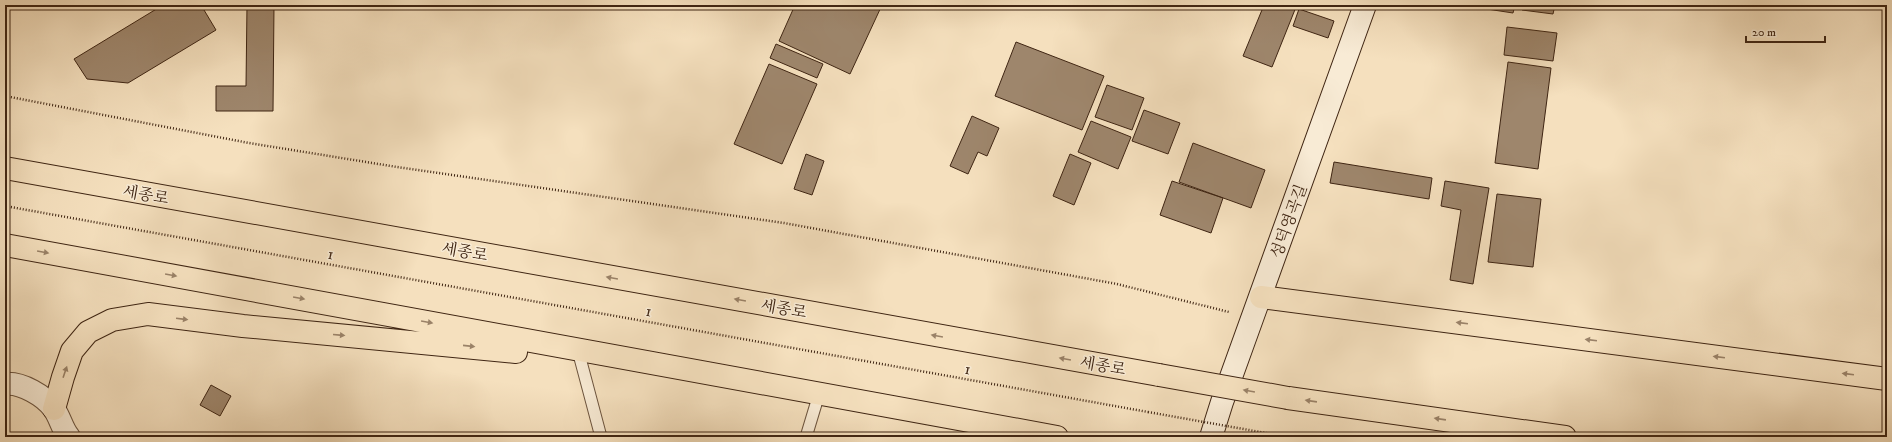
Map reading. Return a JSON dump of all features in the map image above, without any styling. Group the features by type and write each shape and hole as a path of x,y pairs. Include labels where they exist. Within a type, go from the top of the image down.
{"highway":[{"name":"세종로","path":"5,168 1288,398 1565,437"},
{"path":"5,245 1057,437"},
{"path":"1261,297 1887,379"},
{"path":"54,409 72,351 88,332 112,320 148,314 244,326 440,343 692,370"}],"main road":[{"name":"성덕영곡길","path":"1211,437 1365,5"},
{"path":"5,384 35,391 54,409 65,435"},
{"path":"1479,425 1539,437"}],"lane":[{"path":"580,358 601,437 603,437"},
{"path":"806,437 819,394"}],"path":[{"path":"5,96 249,143 784,222 1117,284 1253,318"},
{"name":"1","path":"5,206 1290,437"}],"building":[{"path":"163,5 201,5 216,30 128,83 87,79 74,59"},
{"path":"247,5 274,5 273,111 216,111 216,86 246,86"},
{"path":"795,5 882,5 850,74 779,41"},
{"path":"1264,5 1292,5 1296,7 1272,67 1243,56"},
{"path":"1461,5 1515,5 1513,13"},
{"path":"1522,5 1555,5 1553,14 1522,10"},
{"path":"1299,9 1334,21 1328,38 1293,26"},
{"path":"1507,27 1557,33 1553,61 1504,55"},
{"path":"1016,42 1104,76 1082,130 995,96"},
{"path":"776,44 823,64 817,78 770,58"},
{"path":"1508,62 1551,68 1538,169 1495,163"},
{"path":"769,64 817,84 782,164 734,144"},
{"path":"1107,85 1144,98 1132,130 1095,117"},
{"path":"1144,110 1180,123 1168,154 1132,141"},
{"path":"972,116 999,128 987,156 978,152 968,174 950,166"},
{"path":"1091,121 1131,137 1118,169 1078,152"},
{"path":"1193,143 1265,170 1251,208 1179,182"},
{"path":"806,154 824,161 812,195 794,189"},
{"path":"1070,154 1091,163 1074,205 1053,196"},
{"path":"1334,162 1432,178 1429,199 1330,183"},
{"path":"1172,181 1223,198 1211,233 1160,215"},
{"path":"1445,181 1489,188 1473,284 1450,280 1461,210 1441,206"},
{"path":"1497,194 1541,199 1533,267 1488,262"},
{"path":"211,385 231,396 220,416 200,405"}]}
